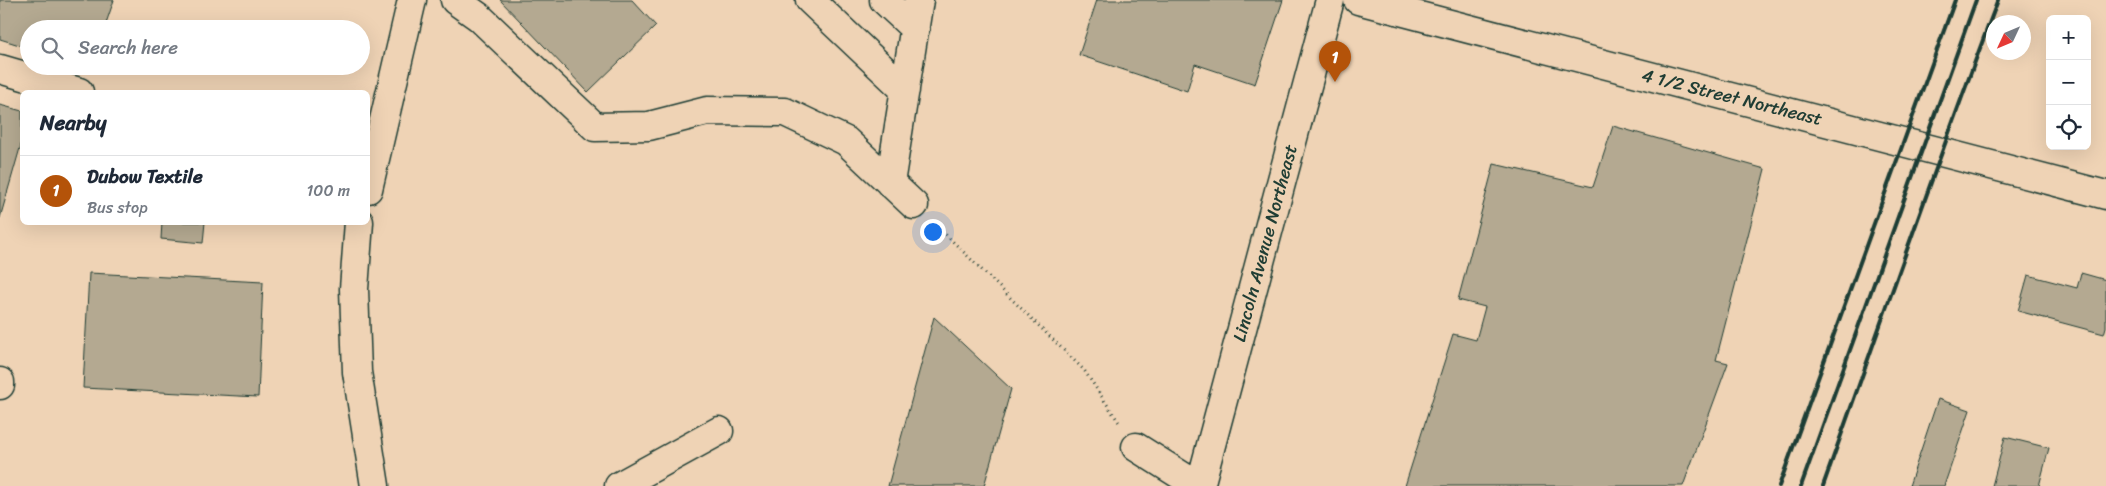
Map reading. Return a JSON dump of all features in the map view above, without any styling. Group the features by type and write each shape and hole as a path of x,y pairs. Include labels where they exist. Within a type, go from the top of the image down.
{"street":[{"path":"370,179 412,0"},
{"path":"454,0 479,17 595,127 649,126 708,111 785,112 846,142 914,205"},
{"path":"810,0 906,90"},
{"path":"884,0 915,29"},
{"path":"890,183 906,90 918,0"},
{"name":"Lincoln Avenue Northeast","path":"1199,486 1330,0"},
{"name":"4 1/2 Street Northeast","path":"1358,0 2106,195"},
{"path":"0,69 20,75"},
{"path":"21,75 73,90"},
{"path":"360,225 354,288 357,372 375,486"},
{"path":"619,486 719,430"},
{"path":"1136,447 1199,486"}],"path":[{"path":"914,205 1084,370 1136,447"}],"building":[{"path":"0,0 114,0 107,20 20,20 20,45 0,39"},
{"path":"500,0 632,0 656,26 588,92"},
{"path":"1097,0 1283,0 1255,84 1195,64 1187,91 1079,55"},
{"path":"0,105 20,110 20,148 0,218"},
{"path":"1613,126 1765,169 1716,360 1728,363 1683,486 1405,486 1453,334 1476,340 1485,307 1458,300 1494,164 1593,187"},
{"path":"162,225 205,225 203,243 161,239"},
{"path":"89,273 263,282 258,397 83,388"},
{"path":"2081,273 2106,280 2106,327 2104,334 2018,311 2028,275 2077,288"},
{"path":"934,317 1011,389 984,486 888,486"},
{"path":"1938,399 1970,410 1944,486 1909,486"},
{"path":"2005,437 2049,448 2039,486 1992,486"}],"railway":[{"path":"1779,486 1955,0"},
{"path":"1801,486 1976,0"},
{"path":"1823,486 1998,0"}],"place":[{"name":"Dubow Textile","path":"1335,82"}]}
